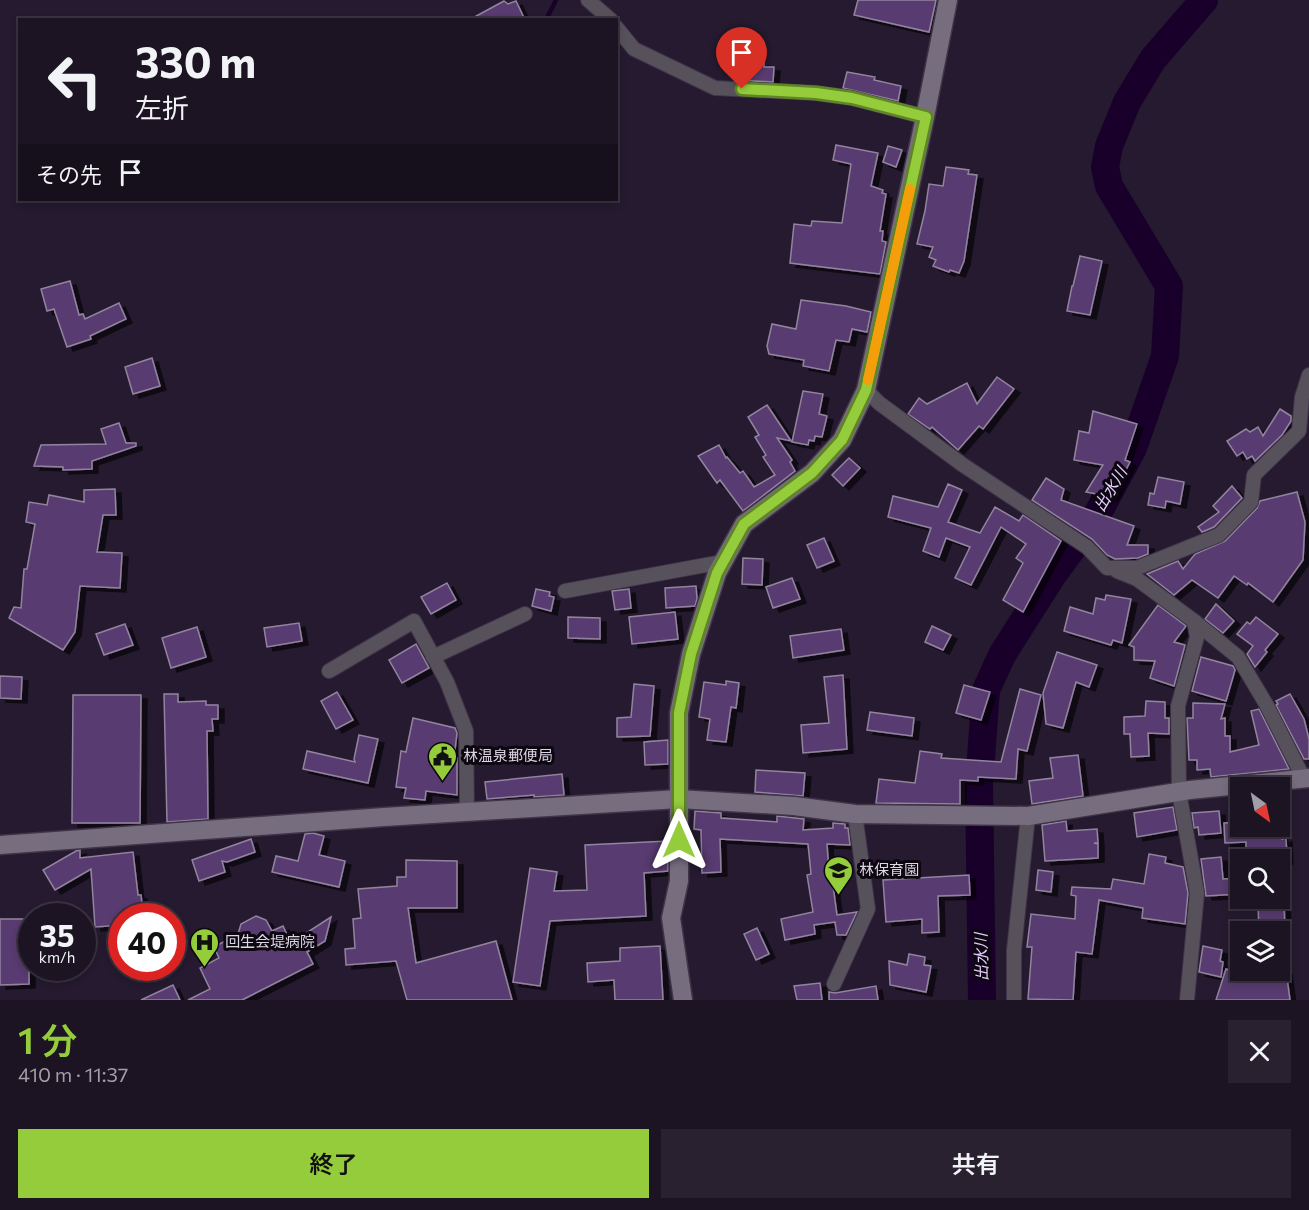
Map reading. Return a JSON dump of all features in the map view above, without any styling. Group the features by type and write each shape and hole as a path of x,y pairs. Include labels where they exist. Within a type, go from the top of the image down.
{"street":[{"path":"588,0 610,18"},
{"path":"683,1000 670,918 679,881 679,713 691,654 717,573 744,524 812,473 842,440 866,390 926,117 948,0"},
{"path":"618,29 634,49 715,88 816,93 852,98 926,117"},
{"path":"1107,568 1137,568 1219,535 1251,502 1254,476 1299,431 1302,397 1309,375"},
{"path":"0,845 679,799 794,806 855,814 1028,816 1179,792 1306,778 1238,657 1137,579 1107,568 1087,547 963,465 879,403 866,390"},
{"path":"565,591 722,562"},
{"path":"433,657 525,615"},
{"path":"329,671 414,621 447,682 466,731 467,812"},
{"path":"1187,1000 1197,893 1179,792 1178,706 1197,637 1194,621"},
{"path":"834,984 868,909 855,814"},
{"path":"1014,1000 1014,950 1028,816"}],"building":[{"path":"858,0 936,0 929,32 854,15"},
{"path":"504,1 508,4 516,1 524,18 473,18"},
{"path":"764,62 764,67 774,67 773,82 735,80 735,63"},
{"path":"847,72 875,77 874,80 901,86 898,101 843,88"},
{"path":"836,145 878,153 871,186 883,190 882,193 886,194 880,231 883,231 882,241 886,242 880,274 790,263 794,224 811,226 812,221 842,223 851,164 833,160"},
{"path":"888,146 902,150 896,167 883,162"},
{"path":"946,167 969,170 968,174 977,175 964,261 959,273 933,266 936,260 929,257 933,247 917,244 929,184 943,186"},
{"path":"1080,256 1102,261 1090,315 1067,311"},
{"path":"70,281 79,315 83,314 85,319 119,303 126,319 90,336 91,339 67,347 54,309 47,311 41,289"},
{"path":"801,300 871,312 867,332 852,329 849,342 836,340 829,371 803,366 804,360 769,354 767,346 772,324 796,329"},
{"path":"152,358 160,386 133,394 125,367"},
{"path":"997,377 1014,389 983,429 979,426 958,450 932,427 930,429 908,414 919,398 927,404 967,383 977,404"},
{"path":"803,391 823,394 819,414 827,416 822,437 815,436 814,441 809,440 808,445 792,442"},
{"path":"767,405 791,441 777,438 792,460 790,462 795,471 743,511 720,480 717,483 698,456 719,445 726,458 740,473 743,471 754,487 775,475 763,457 766,455 755,437 759,435 748,417"},
{"path":"1280,409 1291,416 1291,421 1282,435 1255,461 1252,456 1247,459 1243,452 1237,456 1227,441 1246,429 1250,432 1258,427 1263,436"},
{"path":"1093,411 1137,424 1125,460 1130,462 1112,497 1086,492 1103,465 1074,460 1079,431 1089,433"},
{"path":"119,423 126,443 136,443 136,446 92,461 92,469 63,470 63,467 34,466 41,445 106,444 101,429"},
{"path":"849,458 860,468 843,486 832,475"},
{"path":"1158,477 1184,482 1180,504 1166,501 1165,508 1148,505 1150,493 1154,494"},
{"path":"1046,478 1064,489 1061,500 1134,526 1127,545 1148,545 1148,554 1138,558 1115,559 1107,555 1092,539 1032,500"},
{"path":"948,484 962,490 948,522 980,533 995,507 1019,521 1023,515 1061,541 1023,612 1003,600 1023,563 1016,558 1026,544 1001,527 971,585 955,578 970,547 946,538 939,557 923,551 931,528 888,517 893,496 938,507"},
{"path":"1232,486 1242,498 1214,527 1202,532 1198,527 1219,512 1213,506"},
{"path":"115,489 116,515 103,515 97,552 122,553 120,588 80,586 75,632 63,650 9,618 14,607 21,608 24,569 27,569 35,524 26,522 29,502 47,505 49,495 84,502 84,490"},
{"path":"1297,492 1305,522 1303,560 1273,602 1248,583 1247,585 1234,576 1218,598 1192,580 1174,595 1147,574 1178,561 1183,569 1195,554 1225,541 1257,508 1260,501"},
{"path":"824,538 834,561 817,568 807,545"},
{"path":"743,558 763,559 762,585 742,584"},
{"path":"792,578 800,599 773,608 766,587"},
{"path":"447,583 456,600 431,614 421,597"},
{"path":"696,586 695,606 666,608 665,588"},
{"path":"536,589 550,592 549,596 554,597 551,611 532,606"},
{"path":"629,589 631,608 615,610 612,591"},
{"path":"1106,595 1131,599 1122,643 1113,640 1111,645 1064,631 1070,607 1093,614 1096,598 1105,600"},
{"path":"1216,604 1234,621 1223,633 1205,619"},
{"path":"1158,605 1186,626 1174,642 1185,645 1174,686 1150,678 1155,661 1134,660 1134,647 1129,645"},
{"path":"675,612 678,639 632,644 629,617"},
{"path":"568,617 600,618 600,639 568,638"},
{"path":"1256,617 1278,634 1255,667 1247,654 1253,646 1237,634 1247,622 1250,624"},
{"path":"299,623 302,641 267,647 264,628"},
{"path":"125,624 133,645 104,655 96,634"},
{"path":"932,626 951,635 943,650 925,642"},
{"path":"197,627 206,657 171,668 162,638"},
{"path":"841,629 844,650 793,658 790,636"},
{"path":"416,644 429,668 402,683 389,660"},
{"path":"1057,652 1097,665 1089,687 1076,682 1063,728 1046,724 1043,693"},
{"path":"1201,657 1233,666 1235,670 1226,701 1192,691"},
{"path":"843,675 847,749 803,753 801,725 829,723 824,677"},
{"path":"0,676 22,677 21,699 0,698"},
{"path":"726,681 739,683 736,708 731,707 726,742 707,740 710,719 699,717 704,682 726,685"},
{"path":"634,684 654,686 650,736 617,737 617,718 631,717"},
{"path":"964,685 990,692 981,720 956,713"},
{"path":"1020,689 1041,695 1027,751 1018,749 1016,779 978,777 978,781 960,780 960,804 876,803 879,779 915,783 920,751 942,754 941,758 1001,762"},
{"path":"337,692 353,720 336,729 321,701"},
{"path":"164,694 178,694 178,702 206,701 206,705 218,705 218,719 212,719 213,731 207,731 208,819 167,822"},
{"path":"1290,694 1304,719 1309,739 1309,759 1304,759 1276,705 1278,704 1276,701"},
{"path":"73,695 141,695 140,823 72,823"},
{"path":"1146,701 1165,702 1165,718 1169,718 1169,734 1148,733 1149,756 1131,757 1130,734 1124,734 1124,717 1145,716"},
{"path":"1193,703 1225,704 1221,719 1225,718 1225,736 1230,736 1230,752 1259,745 1251,711 1259,709 1289,769 1211,777 1210,769 1197,770 1197,760 1189,760 1187,718 1193,718"},
{"path":"870,712 914,718 912,736 867,730"},
{"path":"413,718 455,728 457,733 454,758 457,758 457,795 426,791 425,800 404,798 406,788 396,787 401,751 406,752"},
{"path":"359,735 378,739 368,783 303,769 307,751 355,762"},
{"path":"668,740 668,764 645,765 644,742"},
{"path":"1078,755 1083,796 1032,804 1029,781 1053,778 1050,758"},
{"path":"756,770 805,773 803,796 755,792"},
{"path":"562,774 564,795 487,799 485,782"},
{"path":"1173,807 1177,830 1137,837 1134,813"},
{"path":"695,811 721,813 721,818 777,822 777,816 804,819 803,830 833,828 833,823 845,824 845,828 848,828 850,845 827,844 829,872 831,871 837,915 857,912 846,935 837,935 835,922 814,925 815,934 785,940 781,919 813,912 807,875 811,874 808,844 720,839 721,872 702,873 701,830 694,829"},
{"path":"1219,811 1221,833 1199,835 1198,827 1194,828 1192,813"},
{"path":"1066,821 1067,831 1097,829 1098,843 1094,843 1098,844 1098,858 1045,861 1042,825"},
{"path":"1224,823 1230,823 1230,837 1282,837 1282,839 1286,838 1286,849 1246,849 1246,842 1225,843"},
{"path":"313,833 324,836 319,855 345,861 339,887 272,872 276,856 298,861 305,834"},
{"path":"251,839 255,852 227,862 222,861 225,872 199,881 192,860"},
{"path":"668,841 668,871 644,873 646,916 550,921 540,986 513,982 530,868 557,872 554,891 587,890 585,845"},
{"path":"80,850 80,858 133,852 138,895 141,895 142,903 108,903 108,926 96,927 96,903 93,903 91,869 55,890 43,870"},
{"path":"1149,854 1166,857 1165,863 1183,867 1188,893 1185,924 1142,918 1143,908 1099,900 1092,954 1076,952 1073,1000 1028,999 1032,947 1027,947 1031,914 1075,919 1076,896 1071,895 1072,887 1111,889 1113,879 1144,884"},
{"path":"1221,857 1223,879 1230,879 1230,895 1206,896 1201,859"},
{"path":"406,860 457,861 457,908 408,908 416,963 496,941 512,1000 407,1000 396,961 346,965 345,949 355,948 353,919 361,918 358,889 397,886 397,877 406,877"},
{"path":"1038,870 1053,872 1051,892 1036,890"},
{"path":"969,875 970,895 938,896 939,932 922,933 922,919 886,922 883,880"},
{"path":"1258,909 1284,909 1285,921 1259,921"},
{"path":"256,916 266,920 272,931 283,926 291,943 331,917 325,941 307,952 313,964 242,1000 188,1000 210,989 200,968 219,958 214,947 238,934 241,924"},
{"path":"0,919 18,919 18,981 29,981 29,984 0,985"},
{"path":"757,928 769,954 756,960 744,934"},
{"path":"660,946 663,1000 615,1000 614,980 588,982 587,963 620,961 620,948"},
{"path":"1203,946 1222,950 1221,977 1199,972"},
{"path":"909,954 925,957 924,965 931,966 926,992 890,985 889,961 907,965"},
{"path":"1226,969 1230,970 1230,981 1287,981 1290,1000 1216,1000"},
{"path":"820,983 822,1000 797,1000 794,986"},
{"path":"173,985 180,1000 141,1000"},
{"path":"876,986 878,1000 829,1000 829,992"}],"waterway":[{"path":"547,18 556,0"},
{"name":"出水川","path":"982,1000 979,784 986,690 1002,655 1052,576 1097,515 1133,448 1165,356 1169,286 1109,186 1105,167 1109,146 1127,102 1153,59 1204,0"}],"slow traffic":[{"path":"868,380 910,189"}],"place":[{"name":"林温泉郵便局","path":"442,782"},
{"name":"林保育園","path":"838,896"},
{"name":"回生会堤病院","path":"204,968"}],"route":[{"path":"679,840 679,713 691,654 717,573 744,524 812,473 842,440 866,390 926,117 852,98 816,93 742,89"}]}
